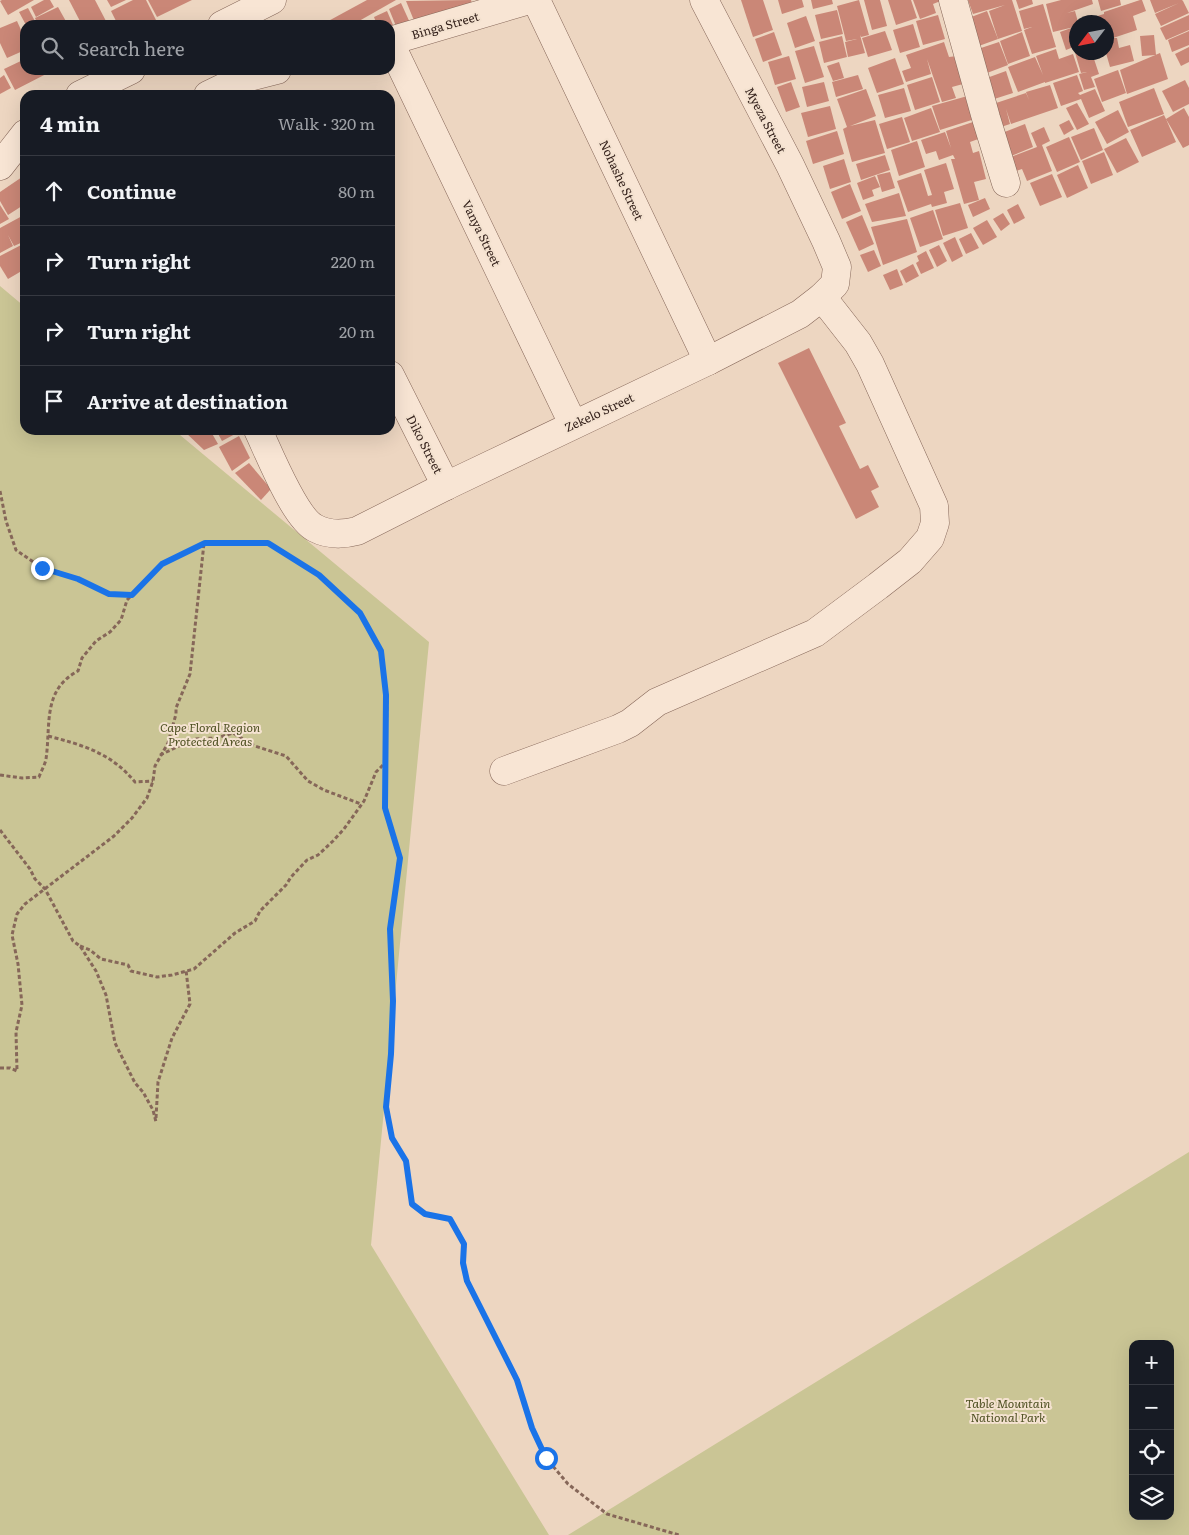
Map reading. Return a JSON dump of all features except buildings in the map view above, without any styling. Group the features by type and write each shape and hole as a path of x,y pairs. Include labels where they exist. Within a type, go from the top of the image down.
{"street":[{"path":"232,20 272,0"},
{"name":"Binga Street","path":"395,40 529,0"},
{"name":"Nohashe Street","path":"536,0 708,361"},
{"name":"Myeza Street","path":"704,0 790,165 826,241"},
{"path":"953,0 1006,183"},
{"name":"Vanya Street","path":"395,52 573,424"},
{"path":"90,90 121,75"},
{"path":"230,90 244,87 267,75"},
{"path":"0,166 20,140"},
{"name":"Zekelo Street","path":"260,435 296,508 313,527 328,533 345,535 357,531 573,424 708,361 800,314 835,284 837,267 826,241"},
{"path":"504,771 618,729 630,723 657,702 815,633 910,561 930,538 936,523 934,506 930,497 870,364 858,343 822,297"},
{"name":"Diko Street","path":"395,385 446,486"}],"path":[{"path":"0,491 6,521 16,550 42,568 78,579 109,594 132,595"},
{"path":"0,1068 10,1068 17,1071 16,1032 22,1005 18,964 12,935 17,914 25,904 114,836 132,818 147,798 153,781 155,766 168,743 177,703 190,674 205,543"},
{"path":"0,775 22,778 39,777 46,761 50,702 57,688 70,675 78,671 82,658 96,641 110,632 121,620 127,600 162,564 205,543 268,543 319,575 360,613 381,651 386,695 385,808 400,858 390,929 393,1001 386,1107 392,1138 406,1161 412,1204 425,1214 450,1219 459,1233 464,1244 463,1263 467,1281 517,1380 532,1428 546,1458 568,1484 607,1514 679,1535"},
{"path":"160,755 194,739 217,738 233,733 255,746 286,756 308,781 324,790 361,804"},
{"path":"48,736 105,755 125,770 135,782 153,781"},
{"path":"0,830 30,869 35,879 45,889 73,942 90,950 101,959 128,964 131,971 140,974 157,977 172,975 194,969 235,933 255,921 260,911 307,860 318,855 344,829 361,804 376,772 386,761"},
{"path":"80,946 96,971 106,995 115,1043 135,1083 143,1092 156,1122 158,1082 172,1038 190,1004 186,970"}],"green space":[{"name":"Cape Floral Region Protected Areas","path":"0,286 20,303 20,435 180,435 429,642 371,1245 549,1535 0,1535"},
{"name":"Table Mountain National Park","path":"1189,1152 1189,1535 568,1535"}],"route":[{"path":"42,568 78,579 109,594 132,595 162,564 205,543 268,543 319,575 360,613 381,651 386,695 385,808 400,858 390,929 393,1001 386,1107 392,1138 406,1161 412,1204 425,1214 450,1219 459,1233 464,1244 463,1263 467,1281 517,1380 532,1428 546,1458"}]}
